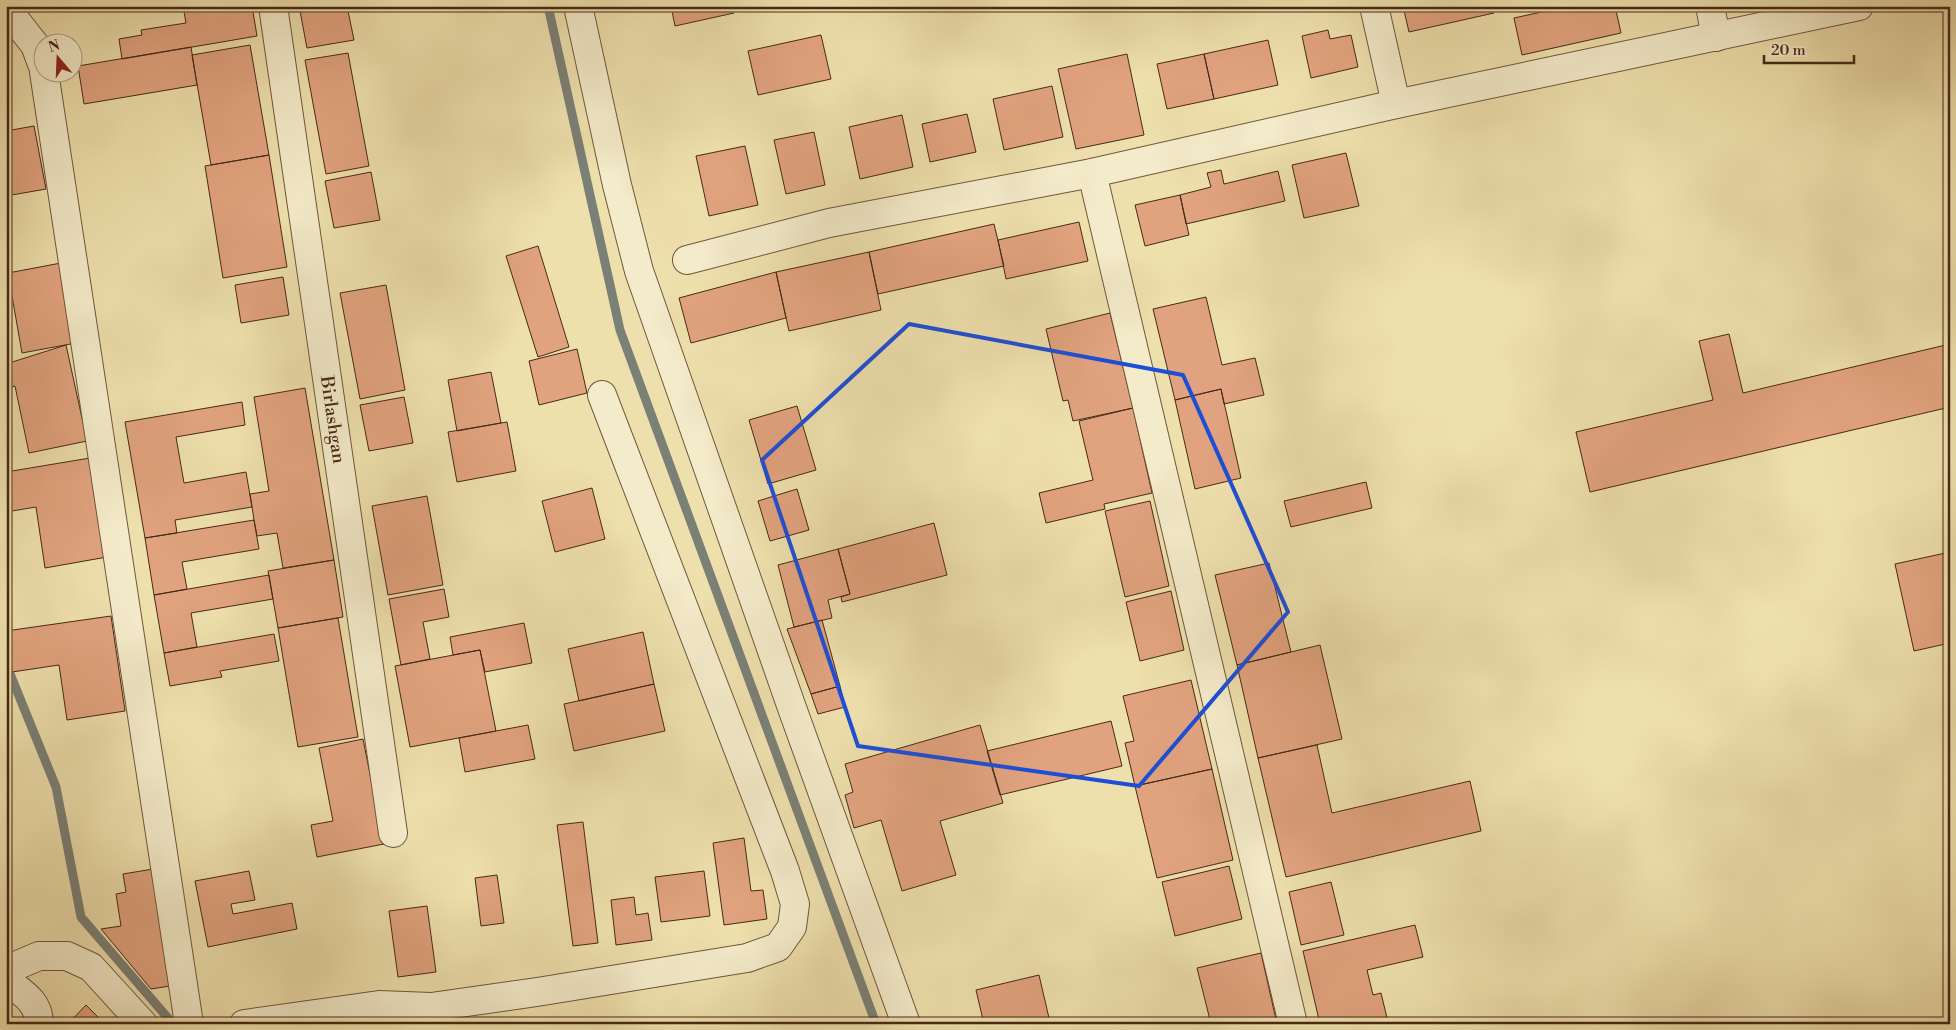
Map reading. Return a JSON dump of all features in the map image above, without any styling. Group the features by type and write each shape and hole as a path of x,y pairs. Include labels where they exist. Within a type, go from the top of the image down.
{"street":[{"name":"Birlashgan","path":"273,6 393,833"},
{"path":"578,6 617,186 639,271 792,708 906,1024"},
{"path":"1374,6 1396,104"},
{"path":"1710,6 1716,36"},
{"path":"687,260 829,223 1092,173 1396,104 1859,6"},
{"path":"6,8 32,40"},
{"path":"46,82 189,1024"},
{"path":"1092,173 1293,1024"},
{"path":"244,1024 379,1005 431,1008 747,958 778,946 792,928 795,904 786,871 602,395"},
{"path":"6,970 38,956 67,956 91,967 143,1024"},
{"path":"6,980 32,1001 38,1012 39,1024"}],"highlighted area":[{"path":"909,324 1183,375 1288,612 1139,786 858,746 762,460"}],"building":[{"path":"59,6 72,6 67,12"},
{"path":"183,6 252,6 257,36 122,59 119,39 142,35 141,30 186,23"},
{"path":"299,6 347,6 354,40 307,48"},
{"path":"671,6 732,6 734,13 675,26"},
{"path":"1403,6 1492,6 1494,13 1409,32"},
{"path":"1569,6 1615,6 1621,33 1522,55 1514,18"},
{"path":"1328,30 1330,39 1351,35 1358,67 1311,78 1302,36"},
{"path":"821,35 831,79 758,95 748,51"},
{"path":"1268,40 1278,85 1214,99 1204,54"},
{"path":"250,45 269,155 211,165 192,55"},
{"path":"191,47 197,85 84,104 81,82 82,65"},
{"path":"348,53 369,166 326,174 305,60"},
{"path":"1127,54 1144,135 1076,149 1058,69"},
{"path":"1204,54 1214,99 1167,109 1157,64"},
{"path":"1052,86 1063,137 1004,150 993,99"},
{"path":"967,114 976,152 930,162 922,124"},
{"path":"902,115 913,167 860,179 849,127"},
{"path":"34,126 46,189 6,196 6,131"},
{"path":"814,132 825,185 786,194 774,140"},
{"path":"745,146 758,205 709,216 696,156"},
{"path":"1346,153 1359,206 1304,218 1292,165"},
{"path":"269,155 287,267 223,278 205,166"},
{"path":"1221,170 1224,184 1278,171 1285,201 1186,224 1180,195 1211,187 1207,173"},
{"path":"371,172 380,220 334,228 325,181"},
{"path":"1180,195 1189,235 1145,246 1135,205"},
{"path":"1079,222 1088,261 1006,279 998,240"},
{"path":"994,224 1004,266 878,294 869,252"},
{"path":"538,246 569,347 538,357 506,256"},
{"path":"869,252 881,310 789,331 776,272"},
{"path":"61,263 76,343 22,353 8,273"},
{"path":"776,272 786,318 691,343 679,298"},
{"path":"283,277 289,315 241,323 235,285"},
{"path":"386,285 405,390 360,399 340,293"},
{"path":"1206,297 1222,365 1255,358 1264,395 1224,404 1221,389 1175,400 1153,309"},
{"path":"1110,313 1133,408 1073,421 1068,400 1063,401 1046,329"},
{"path":"1729,334 1743,393 1950,344 1950,407 1590,492 1576,432 1713,400 1699,341"},
{"path":"66,345 87,441 29,453 15,386 6,389 6,364"},
{"path":"577,349 587,393 539,405 529,361"},
{"path":"491,372 501,423 457,431 448,380"},
{"path":"305,388 334,560 283,568 277,533 257,536 254,520 250,494 269,491 254,397"},
{"path":"1221,389 1241,478 1195,489 1175,400"},
{"path":"404,397 413,443 369,451 360,405"},
{"path":"242,402 245,425 176,437 184,483 246,472 252,507 175,520 177,533 145,538 125,422"},
{"path":"797,406 816,470 768,484 749,420"},
{"path":"1133,408 1152,493 1104,504 1105,509 1046,523 1039,493 1093,480 1079,421"},
{"path":"507,422 516,471 457,482 448,432"},
{"path":"90,458 107,557 45,568 36,507 6,512 6,472"},
{"path":"1366,482 1372,508 1291,527 1284,501"},
{"path":"592,488 605,539 555,552 542,501"},
{"path":"797,489 809,530 770,541 758,501"},
{"path":"427,496 443,585 388,595 372,506"},
{"path":"1150,501 1169,586 1125,597 1105,511"},
{"path":"254,520 259,549 182,562 187,589 154,595 145,538"},
{"path":"934,523 947,575 842,602 841,597 850,594 838,549"},
{"path":"838,549 850,594 828,600 832,618 794,627 778,565"},
{"path":"1950,552 1950,643 1914,651 1895,564"},
{"path":"334,560 343,617 278,628 268,571"},
{"path":"1269,563 1291,652 1237,665 1215,575"},
{"path":"269,575 273,599 191,613 197,647 164,653 154,595"},
{"path":"444,589 449,617 423,622 430,659 401,665 389,599"},
{"path":"1171,591 1184,650 1140,661 1126,602"},
{"path":"111,616 125,711 67,720 59,665 12,672 6,631"},
{"path":"338,618 358,737 298,747 278,628"},
{"path":"822,620 840,686 811,694 787,629"},
{"path":"524,623 532,663 485,672 480,650 453,655 450,637"},
{"path":"643,632 654,684 579,701 568,649"},
{"path":"274,634 279,661 220,671 222,677 170,686 164,653"},
{"path":"1320,645 1342,739 1258,758 1237,665"},
{"path":"480,650 496,731 410,747 395,666"},
{"path":"1191,680 1212,769 1135,786 1125,743 1134,741 1123,696"},
{"path":"654,684 665,731 574,751 564,704"},
{"path":"840,686 845,707 818,714 811,694"},
{"path":"1111,721 1122,766 1000,795 987,751"},
{"path":"528,725 535,759 465,772 459,738"},
{"path":"980,725 1003,803 940,821 956,875 902,891 881,820 854,828 845,795 853,792 845,764"},
{"path":"363,739 384,844 317,857 311,825 333,821 319,748"},
{"path":"1317,745 1332,813 1470,781 1481,831 1286,877 1258,758"},
{"path":"1212,769 1233,860 1157,878 1135,786"},
{"path":"583,822 598,943 573,946 557,825"},
{"path":"744,838 751,891 763,890 767,919 724,925 713,843"},
{"path":"1229,866 1242,919 1175,936 1162,882"},
{"path":"153,869 170,986 151,989 101,929 121,926 116,894 126,892 123,874"},
{"path":"249,871 255,900 231,904 233,914 292,903 297,929 208,947 195,881"},
{"path":"704,871 710,916 661,922 655,877"},
{"path":"497,875 504,923 481,926 475,878"},
{"path":"1331,882 1344,935 1301,945 1289,892"},
{"path":"634,897 636,915 648,913 652,940 616,945 611,900"},
{"path":"427,906 436,972 398,977 389,911"},
{"path":"1415,925 1423,957 1367,970 1373,995 1381,993 1387,1018 1361,1024 1320,1024 1303,951"},
{"path":"1261,953 1277,1024 1211,1024 1197,968"},
{"path":"1039,975 1049,1018 1045,1024 984,1024 976,990"},
{"path":"86,1005 105,1024 68,1024"}],"waterway":[{"path":"548,6 620,330 876,1024"},
{"path":"6,664 56,787 81,917 173,1024"}]}
